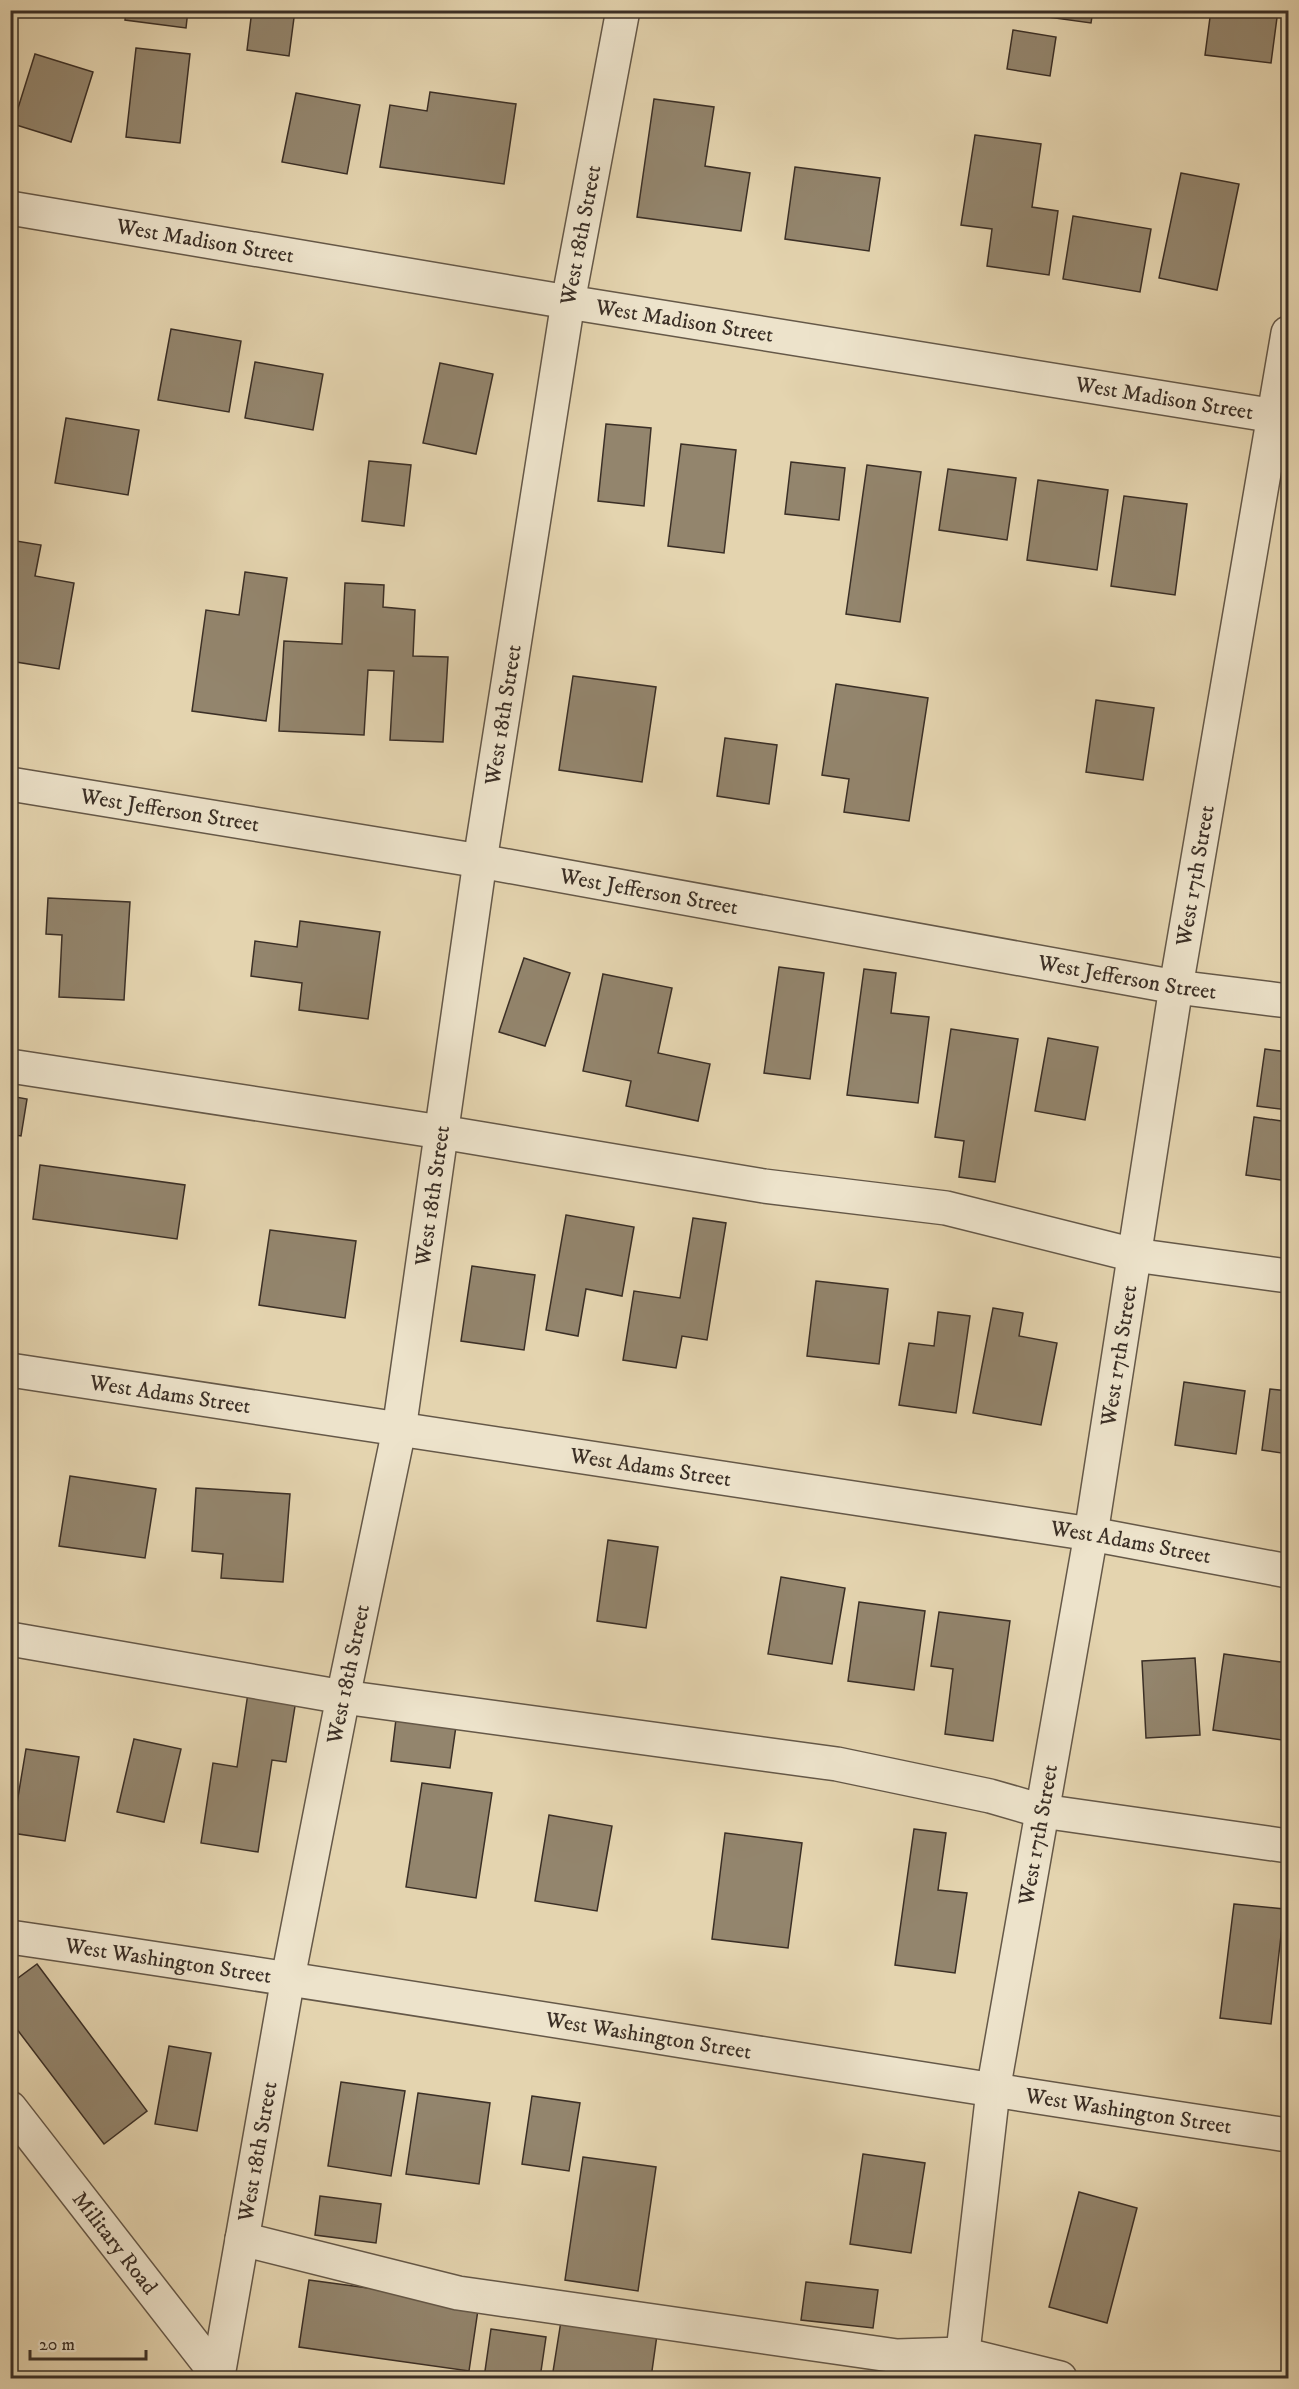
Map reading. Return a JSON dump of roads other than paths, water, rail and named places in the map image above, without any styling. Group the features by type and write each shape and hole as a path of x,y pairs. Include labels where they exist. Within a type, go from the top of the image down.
{"street":[{"name":"West 18th Street","path":"219,2377 288,1978 343,1697 399,1430 480,861 568,302 622,10"},
{"name":"West Madison Street","path":"10,208 568,302 1282,417"},
{"name":"West 17th Street","path":"961,2366 993,2091 1091,1534 1176,987 1282,417 1288,333"},
{"name":"West Jefferson Street","path":"10,784 480,861 1176,987 1288,1001"},
{"path":"10,1066 441,1132 764,1186 946,1208 1134,1255 1288,1276"},
{"name":"West Adams Street","path":"10,1370 1091,1534 1288,1571"},
{"path":"10,1639 343,1697 837,1764 990,1796 1042,1811 1288,1846"},
{"name":"West Washington Street","path":"10,1937 288,1978 993,2091 1288,2135"},
{"name":"Military Road","path":"10,2108 219,2377"},
{"path":"242,2239 458,2293 1060,2379"}]}
